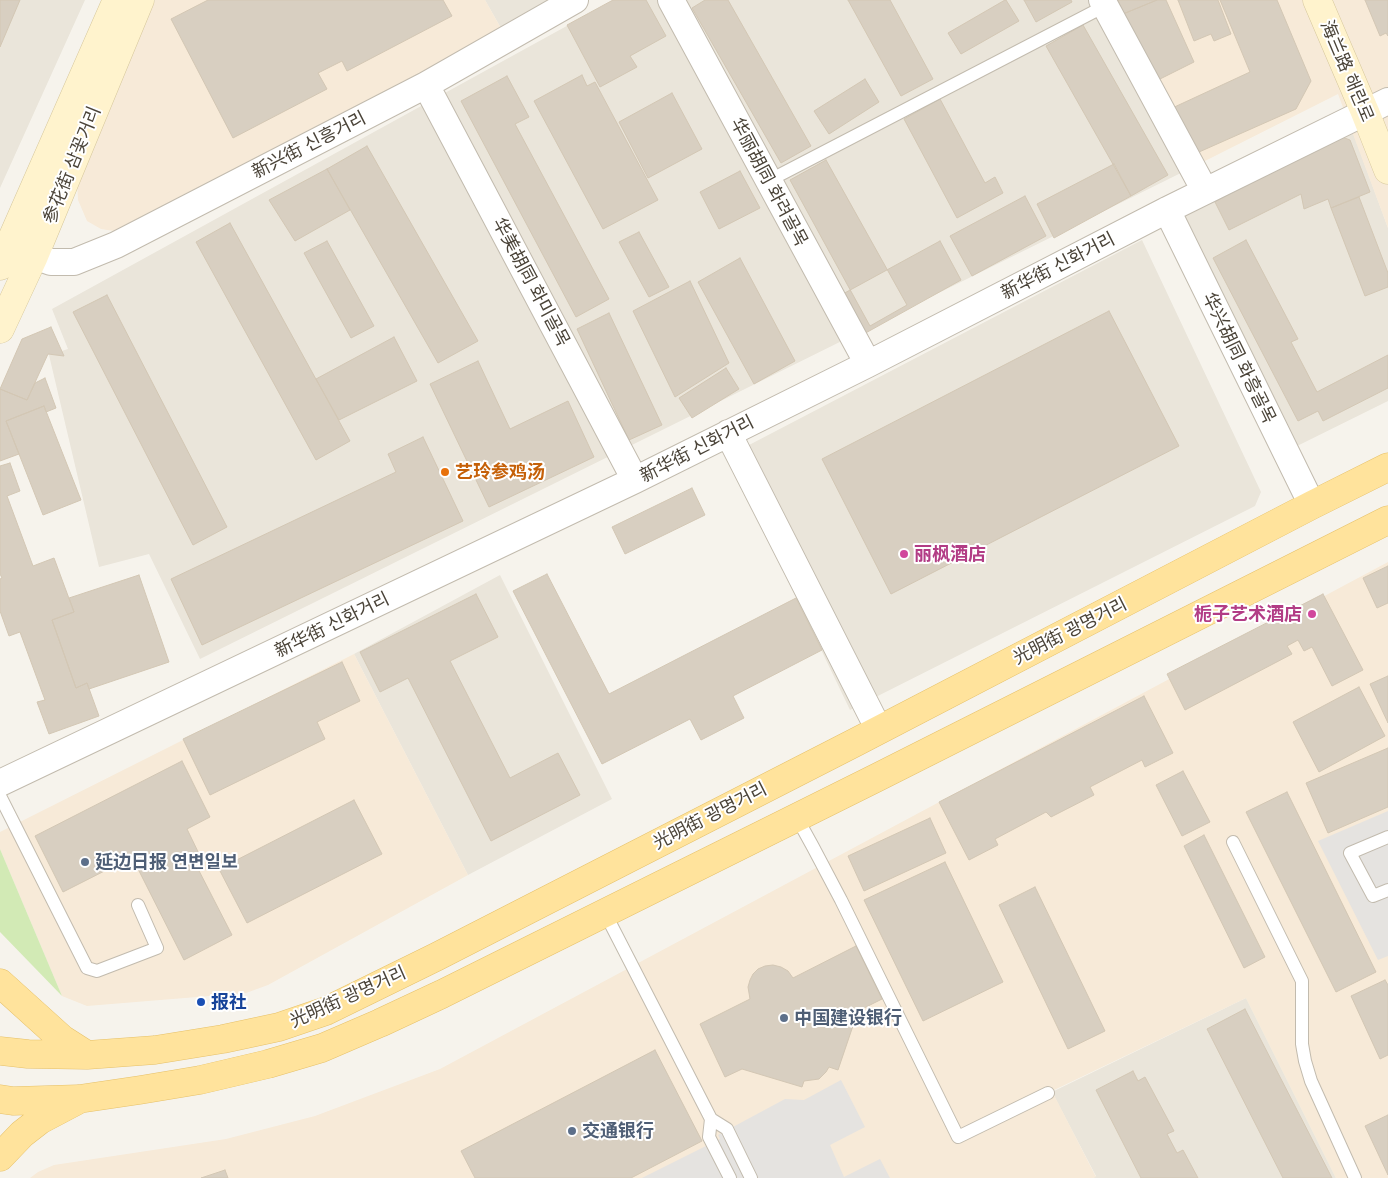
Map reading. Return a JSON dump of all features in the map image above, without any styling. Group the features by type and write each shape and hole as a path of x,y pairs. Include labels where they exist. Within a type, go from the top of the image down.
{"main road":[{"name":"参花街 삼꽃거리","path":"0,266 117,0"},
{"name":"参花街 삼꽃거리","path":"0,329 34,256 140,0"},
{"name":"海兰路 해란로","path":"1317,0 1377,106 1388,170"},
{"name":"光明街 광명거리","path":"0,1051 28,1054 87,1055 155,1050 223,1039 279,1027 326,1011 436,957 1388,467"},
{"name":"光明街 광명거리","path":"0,1099 79,1099 200,1080 268,1064 322,1048 442,994 606,913 1388,520"},
{"path":"0,983 62,1039 87,1055"},
{"path":"0,1157 22,1134 40,1120 79,1099"}],"street":[{"name":"新兴街 신흥거리","path":"34,256 51,262 74,262 116,245 426,85 575,0"},
{"name":"华丽胡同 화려골목","path":"671,0 868,364"},
{"path":"1103,3 1205,191"},
{"name":"华美胡同 화미골목","path":"426,85 635,480"},
{"name":"新华街 신화거리","path":"0,783 635,480 868,364 1167,210 1377,106"},
{"name":"华兴胡同 화흥골목","path":"1167,210 1312,505"},
{"path":"728,433 879,730"}],"lane":[{"path":"768,181 1103,3"},
{"path":"0,796 87,968 96,971 157,948 138,906"},
{"path":"796,818 814,847 958,1137 1048,1093"},
{"path":"1388,837 1350,853 1373,896 1388,890"},
{"path":"1233,842 1302,980 1302,1044 1305,1061 1311,1081 1355,1178"},
{"path":"606,913 711,1119 710,1137 730,1178"},
{"path":"711,1119 727,1129 751,1178"}],"shaded area":[{"path":"0,0 85,0 0,188"},
{"path":"155,0 485,0 502,30 120,232 101,229 87,221 78,200 77,180"},
{"path":"485,0 554,0 502,30"},
{"path":"614,0 1109,0 1197,165 200,659 149,554 99,567 49,355 68,349 52,309"},
{"path":"1109,0 1388,0 1388,228 1338,94 1197,165"},
{"path":"1348,119 1388,228 1388,401 1289,450 1178,210"},
{"path":"1142,240 1261,492 1255,506 850,710 728,456"},
{"path":"1388,562 1388,1178 1336,1178 1246,998 1052,1091 1096,1177 1093,1178 30,1178 54,1165 226,1139 315,1116 440,1069"},
{"path":"500,575 612,799 468,875 354,654"},
{"path":"354,654 468,875 268,985 246,993 87,1006 62,996 0,849 0,832"},
{"path":"1388,811 1388,956 1378,960 1318,841"},
{"path":"1246,998 1336,1178 1093,1178 1096,1176 1052,1092"},
{"path":"841,1080 865,1127 830,1145 844,1177 880,1159 890,1178 642,1178 720,1139 718,1135 785,1099 804,1100"}],"green space":[{"path":"0,849 62,996 0,932"}],"building":[{"path":"0,0 20,0 0,47"},
{"path":"208,0 443,0 452,16 347,71 342,61 318,73 327,89 233,138 171,19"},
{"path":"613,0 646,0 666,36 630,56 637,67 600,87 567,25"},
{"path":"705,0 728,0 811,146 781,163 692,8"},
{"path":"848,0 890,0 933,79 901,96"},
{"path":"1005,0 1019,21 961,54 948,33"},
{"path":"1024,0 1071,0 1072,2 1036,22"},
{"path":"1118,0 1157,0 1123,14"},
{"path":"1157,0 1166,0 1194,62 1160,79 1123,14"},
{"path":"1178,0 1218,0 1231,34 1214,41 1211,34 1194,41"},
{"path":"1220,0 1277,0 1311,81 1296,109 1190,156 1168,110 1250,72"},
{"path":"1365,0 1388,0 1388,36 1386,33 1380,36"},
{"path":"1083,25 1168,175 1131,196 1046,46"},
{"path":"582,75 587,86 595,82 658,200 603,229 534,101"},
{"path":"507,76 529,117 515,124 609,299 576,317 461,101"},
{"path":"865,79 879,102 829,134 814,111"},
{"path":"672,93 702,149 648,178 619,122"},
{"path":"940,99 985,183 995,177 1003,193 957,218 904,119"},
{"path":"1334,134 1350,140 1370,192 1331,208 1328,199 1304,209 1301,194 1229,230 1215,202"},
{"path":"367,146 478,341 438,363 327,169"},
{"path":"826,160 907,305 870,326 790,180"},
{"path":"1114,164 1131,196 1054,238 1037,204"},
{"path":"327,169 350,210 295,241 269,200"},
{"path":"740,171 760,208 719,229 700,192"},
{"path":"1025,196 1046,236 972,276 950,236"},
{"path":"1359,197 1388,273 1388,287 1365,296 1331,208"},
{"path":"230,223 350,441 316,460 196,242"},
{"path":"639,232 669,287 649,297 619,242"},
{"path":"1246,240 1298,339 1291,342 1317,392 1388,355 1388,388 1323,421 1318,411 1298,421 1213,258"},
{"path":"327,241 374,326 351,338 304,253"},
{"path":"940,241 961,280 862,335 841,295"},
{"path":"740,258 795,361 754,384 698,282"},
{"path":"690,281 729,363 675,397 633,311"},
{"path":"107,295 227,527 193,545 73,312"},
{"path":"1109,311 1179,446 891,594 822,459"},
{"path":"609,313 662,425 629,440 577,329"},
{"path":"51,327 64,356 48,354 27,400 0,389 22,339"},
{"path":"394,337 417,381 339,420 316,379"},
{"path":"478,361 510,429 568,401 594,457 489,507 430,384"},
{"path":"726,368 739,389 692,418 679,398"},
{"path":"45,378 56,408 46,412 44,406 6,421 19,454 0,461 0,389 27,400 35,383"},
{"path":"44,406 81,500 43,515 6,421"},
{"path":"423,437 463,521 202,645 171,579 396,472 388,454"},
{"path":"10,463 20,491 7,496 33,566 54,558 74,612 52,620 76,688 87,683 99,716 49,734 37,702 45,700 20,632 9,636 0,611 0,579 2,578 0,574 0,466"},
{"path":"692,488 705,515 625,554 612,527"},
{"path":"1388,566 1388,603 1377,608 1363,578"},
{"path":"547,574 609,694 796,598 822,650 733,696 744,718 701,740 690,719 602,764 513,591"},
{"path":"139,575 169,662 89,689 87,683 76,688 52,620 74,612 69,598"},
{"path":"476,594 498,637 450,661 510,778 558,753 580,795 491,841 408,678 380,692 360,652"},
{"path":"1323,594 1363,670 1332,686 1312,647 1304,651 1298,640 1287,646 1292,654 1185,710 1167,674"},
{"path":"342,662 360,701 317,722 325,739 210,795 183,739"},
{"path":"1388,676 1388,723 1370,684"},
{"path":"1359,687 1385,736 1319,772 1293,722"},
{"path":"1144,696 1173,753 1145,767 1142,760 1090,787 1094,795 1051,817 1046,812 995,839 998,845 969,860 939,802"},
{"path":"1388,748 1388,807 1328,833 1306,783"},
{"name":"延边日报 연변일보","path":"182,761 210,817 187,829 202,860 195,863 232,935 184,960 132,857 63,892 35,836"},
{"path":"1183,771 1210,822 1182,836 1156,785"},
{"path":"1287,792 1376,972 1336,992 1246,812"},
{"path":"354,800 382,854 247,923 219,869"},
{"path":"930,818 946,853 864,891 848,856"},
{"path":"1204,835 1265,957 1244,968 1184,846"},
{"path":"945,862 1003,982 923,1021 864,900"},
{"path":"1035,887 1105,1031 1068,1049 999,905"},
{"name":"中国建设银行","path":"856,946 882,999 858,1011 838,1070 829,1067 819,1079 804,1081 802,1087 742,1069 725,1077 700,1024 750,999 748,987 753,974 758,969 773,965 781,967 788,971 793,978"},
{"path":"1385,980 1388,985 1388,1055 1380,1059 1351,996"},
{"path":"1245,1009 1332,1178 1283,1178 1207,1029"},
{"path":"655,1050 702,1141 631,1178 475,1178 461,1151"},
{"path":"1133,1071 1138,1081 1145,1077 1174,1131 1167,1134 1177,1153 1183,1150 1198,1178 1141,1178 1096,1090"},
{"path":"1388,1115 1388,1175 1365,1126"},
{"path":"225,1170 228,1178 201,1178"}],"place":[{"name":"艺玲参鸡汤","path":"445,472"},
{"name":"丽枫酒店","path":"904,554"},
{"name":"栀子艺术酒店","path":"1312,614"},
{"name":"延边日报 연변일보","path":"85,862"},
{"name":"报社","path":"201,1002"},
{"name":"中国建设银行","path":"784,1018"},
{"name":"交通银行","path":"572,1131"}]}
